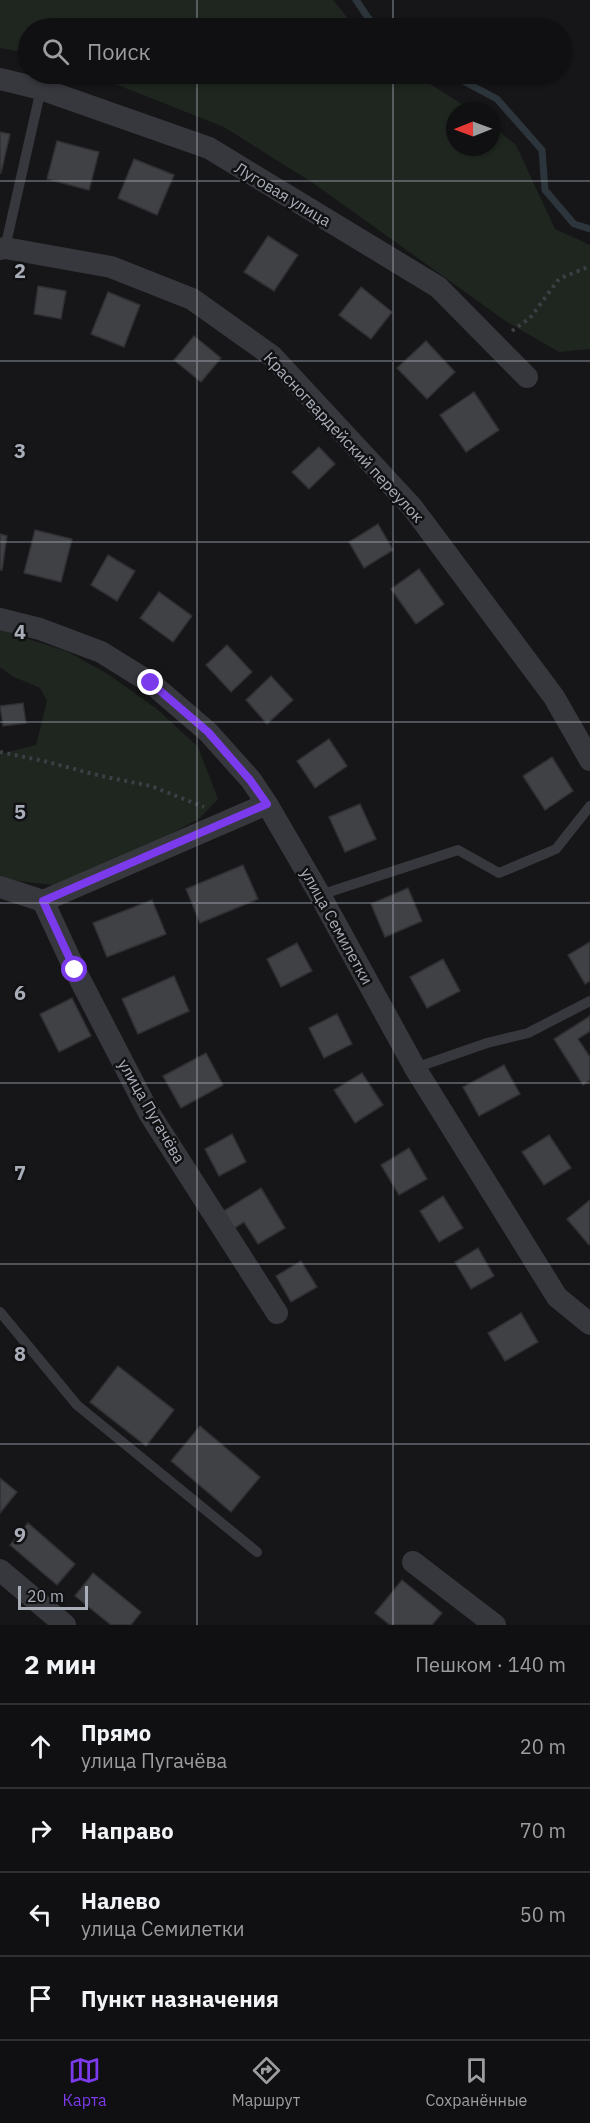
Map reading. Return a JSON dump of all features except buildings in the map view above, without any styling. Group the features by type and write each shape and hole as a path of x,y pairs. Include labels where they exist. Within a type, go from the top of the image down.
{"street":[{"name":"Луговая улица","path":"0,80 18,84"},
{"name":"Луговая улица","path":"18,84 41,89 209,148 438,287 527,377"},
{"name":"Красногвардейский переулок","path":"2,248 111,267 192,299 272,356 412,507 554,697 590,760"},
{"name":"улица Семилетки","path":"0,620 40,629 101,652 151,683 208,732 250,780 267,804 321,895 416,1068 557,1297 590,1324"},
{"path":"0,887 43,901 267,804"},
{"name":"улица Пугачёва","path":"43,901 75,970 149,1113 277,1313"},
{"path":"413,1562 495,1625"},
{"path":"0,1570 65,1625"}],"lane":[{"path":"2,248 41,89"},
{"path":"321,895 458,850 499,873 556,849 590,806"},
{"path":"416,1068 487,1043 528,1033 590,1001"},
{"path":"0,1312 77,1405 256,1552"}],"path":[{"path":"485,335 508,334 530,318 559,279 590,266"},
{"path":"0,752 151,786 233,819"}],"shaded area":[{"path":"0,0 333,0 348,18 18,18 18,51 0,48"},
{"path":"115,84 430,84 459,102 446,102 446,156 500,156 500,132 516,145 555,229 590,245 590,349 559,352 507,322 313,183 224,127"},
{"path":"0,630 66,651 108,674 157,709 198,747 218,799 200,818 129,857 53,885 0,879 0,754 36,745 47,701 40,688 12,676 0,667"}],"waterway":[{"path":"356,0 368,18"},
{"path":"469,84 497,99 542,150 545,190 574,224 590,229"}],"route":[{"path":"75,970 43,901 267,804 250,780 208,732 151,683"}]}
